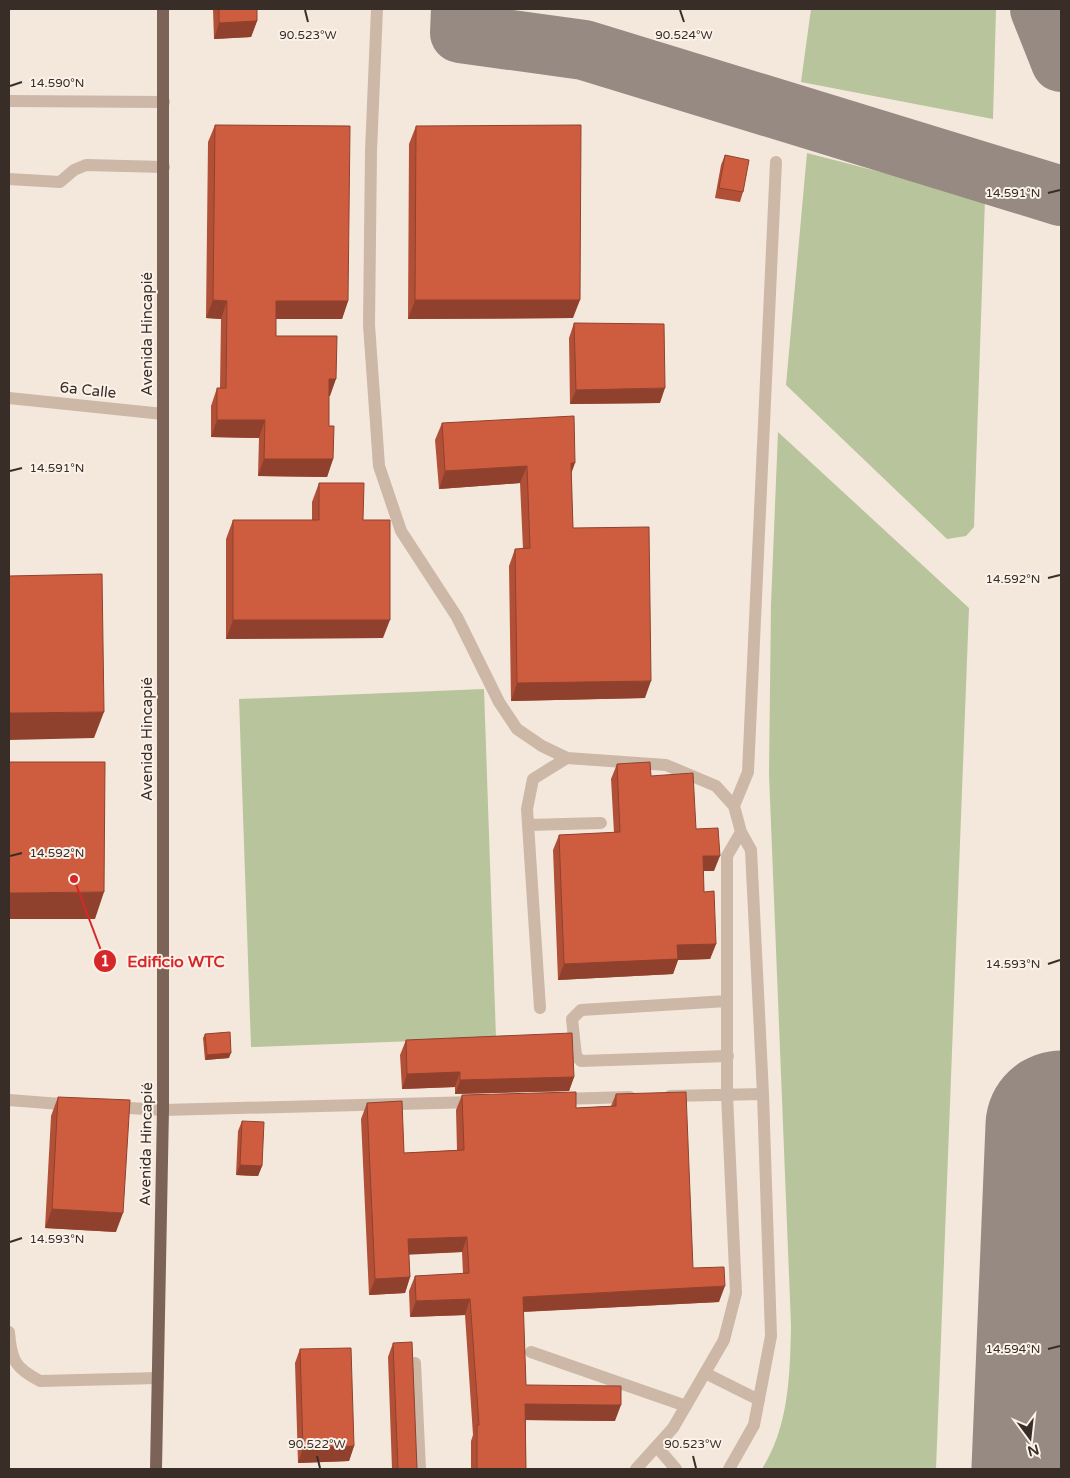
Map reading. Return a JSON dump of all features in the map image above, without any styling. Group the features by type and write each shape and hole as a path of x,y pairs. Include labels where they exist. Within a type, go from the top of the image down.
{"main road":[{"name":"Avenida Hincapié","path":"156,1469 163,1110 163,9"}],"street":[{"path":"377,9 371,151 369,325 379,466 401,531 458,617 499,702 517,729 542,746 567,758 666,764 716,786 734,806 741,832 751,850 763,1094 771,1336 754,1425 729,1469"},
{"path":"9,101 164,102"},
{"path":"734,806 748,772 776,162"},
{"path":"9,179 60,182 74,170 91,164 164,167"},
{"name":"6a Calle","path":"9,398 163,414"},
{"path":"540,1008 527,809 533,779 567,758"},
{"path":"528,825 601,823"},
{"path":"636,1469 673,1428 724,1340 736,1293 728,1095 727,856 741,832"},
{"path":"727,1001 581,1010 572,1019 576,1056 581,1061 728,1056"},
{"path":"548,1100 763,1094"},
{"path":"9,1100 163,1110 488,1101"},
{"path":"9,1332 11,1355 25,1373 40,1381 158,1378"},
{"path":"531,1352 686,1406"},
{"path":"415,1363 420,1469"},
{"path":"705,1373 759,1400"},
{"path":"657,1447 676,1469"}],"green space":[{"path":"811,9 996,9 993,119 801,82"},
{"path":"807,153 985,199 974,527 966,536 947,539 786,385"},
{"path":"778,432 969,608 936,1469 762,1469 771,1453 783,1418 789,1381 791,1325 769,774 771,604"},
{"path":"484,689 496,1038 251,1047 239,699"}],"building":[{"path":"219,9 257,9 257,21 219,23"},
{"path":"215,125 350,126 348,301 276,301 276,336 337,336 336,379 329,379 329,426 334,426 333,459 264,459 265,420 217,420 217,388 226,388 227,301 213,300"},
{"path":"581,125 580,300 415,300 416,126"},
{"path":"725,155 749,160 743,192 719,188"},
{"path":"574,323 664,324 665,388 576,390"},
{"path":"574,416 575,463 571,463 573,528 649,527 651,681 517,683 515,549 530,548 527,466 445,471 442,423"},
{"path":"319,483 364,483 363,520 390,520 390,620 233,620 233,520 319,520"},
{"path":"102,574 104,712 9,713 9,576"},
{"path":"9,762 105,762 104,892 9,893"},
{"path":"650,762 651,776 693,773 696,829 718,828 720,856 703,856 704,892 714,891 716,944 677,945 678,959 564,964 559,835 620,832 617,764"},
{"path":"230,1032 231,1053 207,1055 205,1034"},
{"path":"572,1033 574,1077 460,1080 460,1072 407,1074 406,1040"},
{"path":"576,1092 576,1108 616,1106 616,1094 686,1092 693,1268 724,1267 725,1286 523,1297 526,1385 621,1386 621,1405 525,1404 526,1469 477,1469 477,1425 479,1425 470,1299 416,1301 415,1276 469,1273 467,1237 408,1239 410,1277 375,1279 367,1103 402,1101 404,1153 464,1150 462,1095"},
{"path":"58,1097 130,1100 123,1213 52,1209"},
{"path":"242,1121 264,1122 262,1166 240,1165"},
{"path":"412,1342 417,1469 398,1469 393,1343"},
{"path":"351,1348 354,1446 303,1448 300,1349"}],"taxiway":[{"path":"461,9 460,33 584,50 1061,196"},
{"path":"1040,9 1061,62"}],"runway":[{"path":"1047,1469 1061,1126"}],"place":[{"name":"Edificio WTC","path":"74,879"}]}
